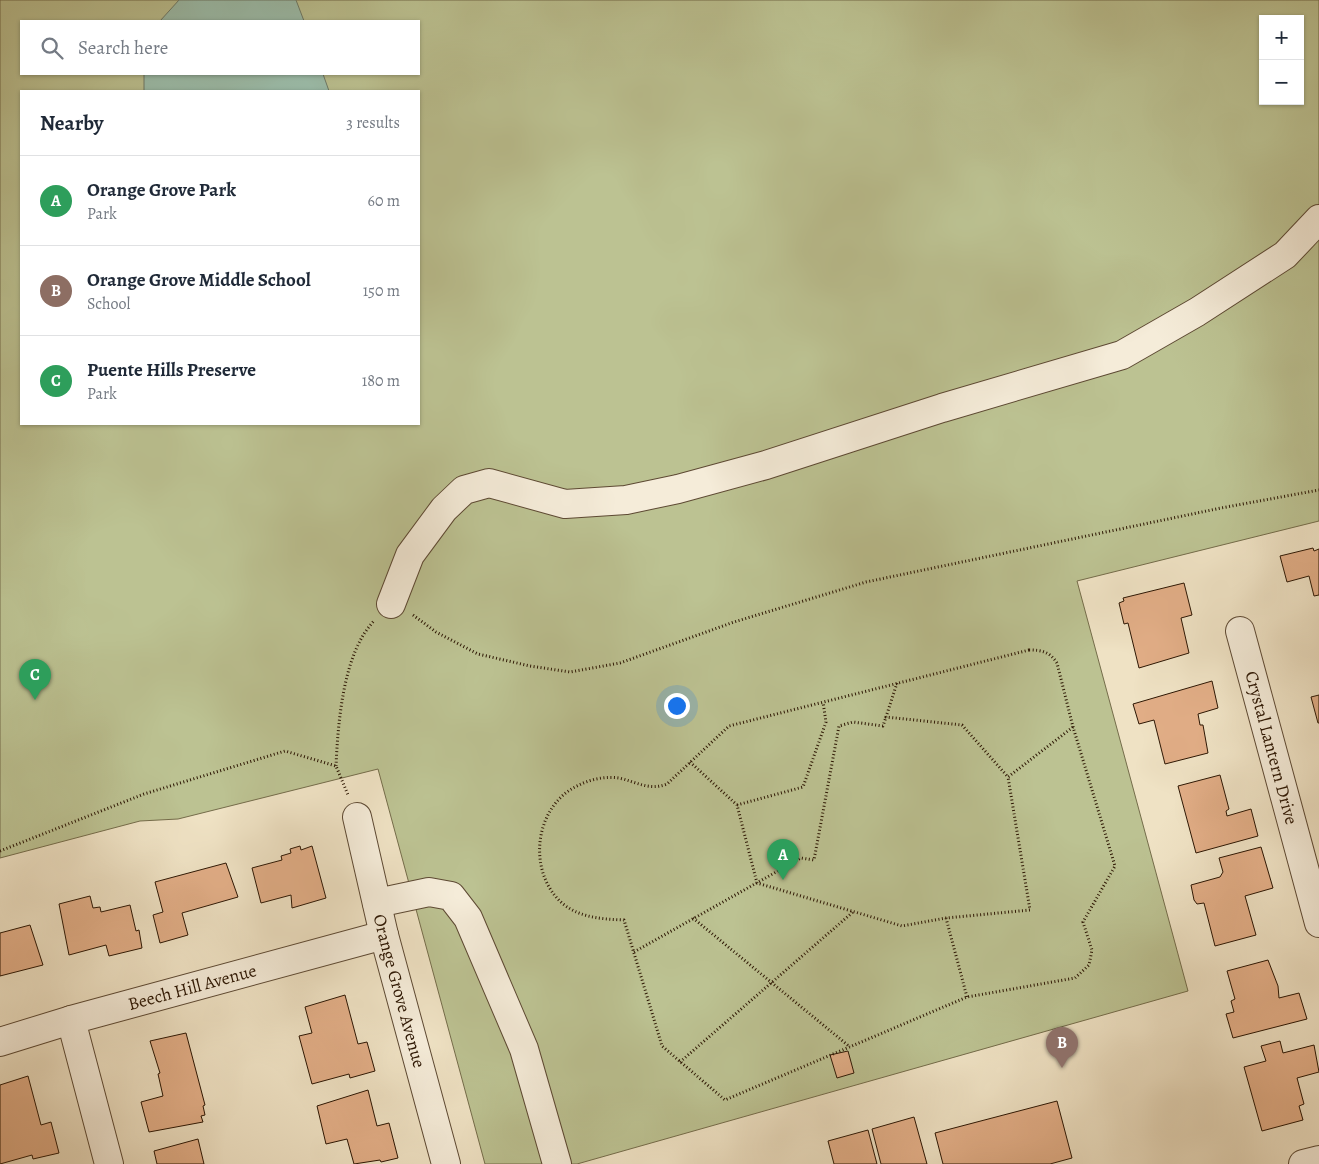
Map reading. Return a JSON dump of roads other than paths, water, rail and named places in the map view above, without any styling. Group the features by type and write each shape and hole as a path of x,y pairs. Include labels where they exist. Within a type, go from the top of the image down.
{"street":[{"path":"391,604 410,555 444,509 464,490 490,483 565,504 626,500 678,490 766,465 942,408 1122,355 1197,312 1285,255 1319,219"},
{"name":"Crystal Lantern Drive","path":"1240,631 1319,923"},
{"name":"Orange Grove Avenue","path":"356,817 384,935 446,1164"},
{"path":"377,904 429,892 451,896 468,918 524,1050 557,1164"},
{"name":"Beech Hill Avenue","path":"0,1042 71,1020 384,935"},
{"path":"71,1020 110,1164"},
{"path":"1303,1164 1319,1160"}],"place":[{"name":"Puente Hills Preserve","path":"35,700"},
{"name":"Orange Grove Park","path":"783,880"},
{"name":"Orange Grove Middle School","path":"1062,1068"}]}
